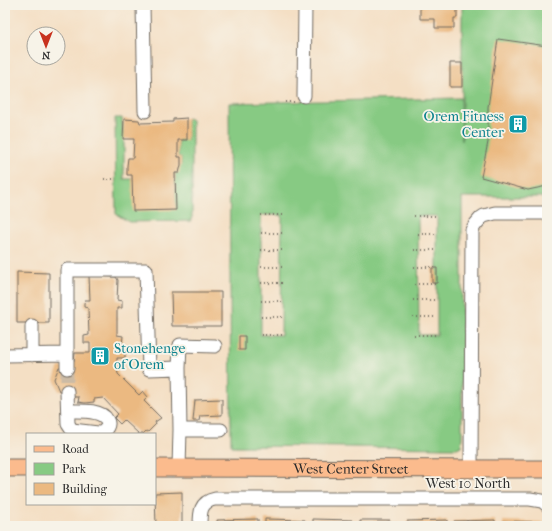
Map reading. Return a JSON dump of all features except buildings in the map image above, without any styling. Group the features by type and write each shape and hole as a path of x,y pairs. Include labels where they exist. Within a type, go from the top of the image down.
{"main road":[{"path":"5,468 26,468"},
{"name":"West Center Street","path":"156,468 547,469"}],"street":[{"path":"143,5 145,111"},
{"path":"301,99 305,5"},
{"path":"471,469 472,230 480,218 495,213 547,213"},
{"path":"67,368 67,270 146,270 149,369 179,368"},
{"path":"32,326 32,355"},
{"path":"179,468 180,345 215,346"},
{"path":"5,355 67,354"},
{"path":"67,391 68,411"},
{"path":"180,430 220,430"},
{"name":"West 10 North","path":"200,526 201,510 204,504 209,500 216,499 530,499 544,503"}],"path":[{"path":"285,102 301,99"},
{"path":"104,179 116,179"},
{"path":"261,215 285,215"},
{"path":"414,216 437,216"},
{"path":"261,233 285,233"},
{"path":"414,234 437,234"},
{"path":"261,250 285,250"},
{"path":"414,250 437,250"},
{"path":"261,267 285,267"},
{"path":"414,267 437,267"},
{"path":"261,283 285,283"},
{"path":"414,284 437,284"},
{"path":"413,300 437,300"},
{"path":"261,301 285,301"},
{"path":"261,317 285,317"},
{"path":"413,317 437,317"},
{"path":"261,335 285,335"},
{"path":"414,335 437,335"}],"green space":[{"path":"462,5 547,5 547,197 462,197 461,446 457,448 231,446 229,103 461,98 462,141","holes":["261,215 282,215 281,335 261,335","418,216 437,216 437,335 419,335"]},
{"path":"115,118 122,118 124,179 132,179 176,210 175,173 181,165 181,157 178,157 178,140 187,140 187,118 192,120 192,221 129,222 116,214"}],"tunnel":[{"path":"67,368 67,391"}],"place":[{"name":"Orem Fitness Center","path":"518,124"},
{"name":"Stonehenge of Orem","path":"100,356"}]}
